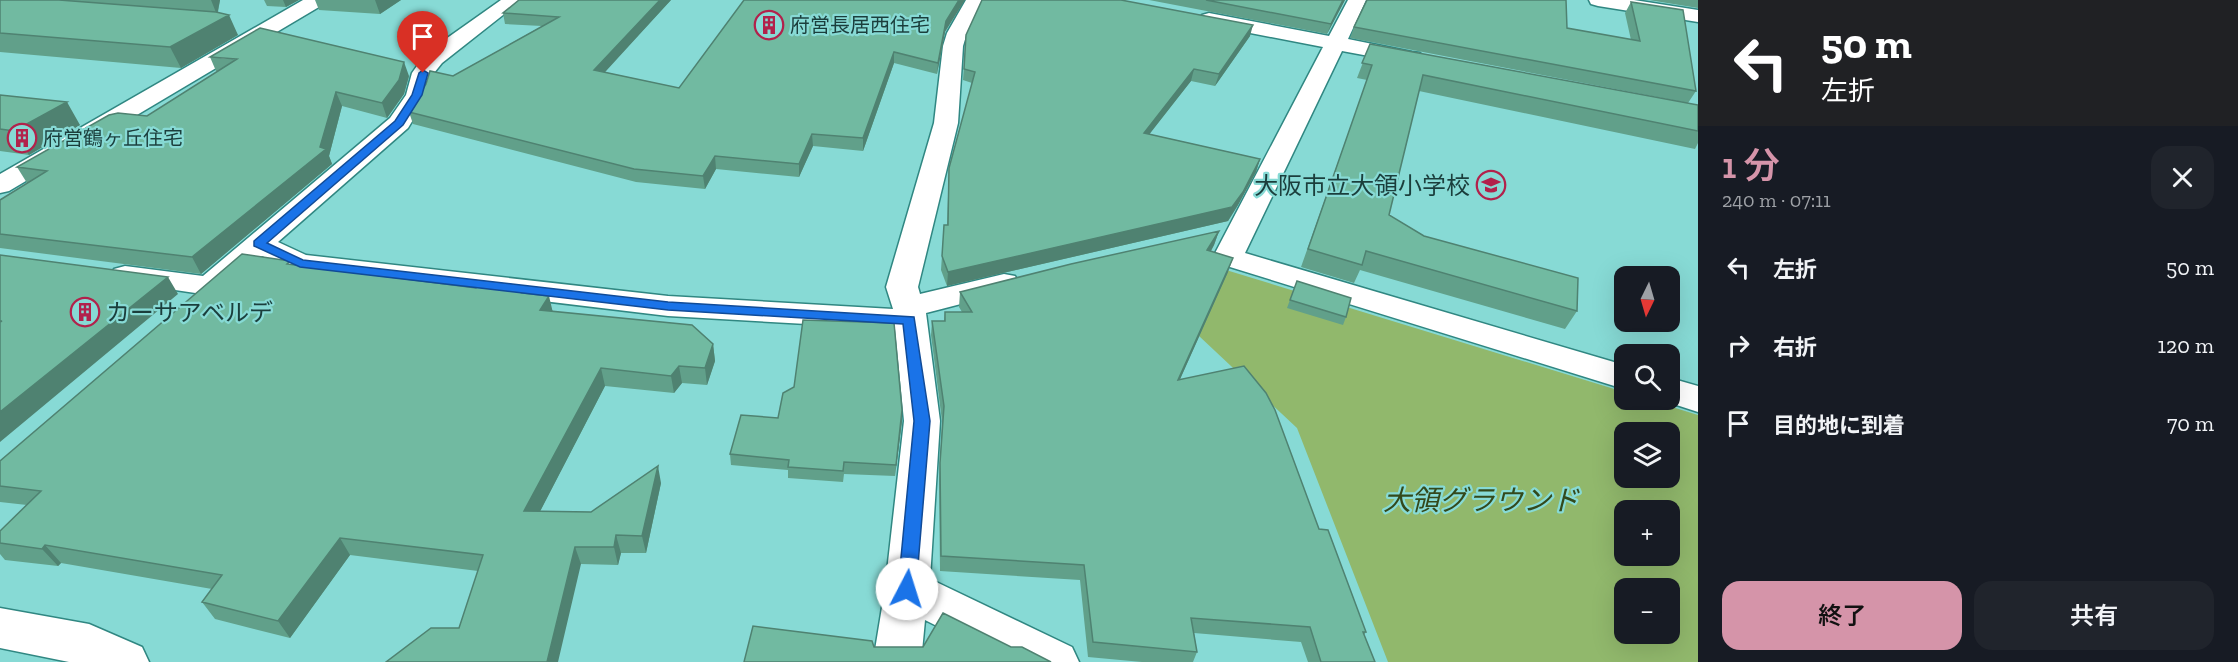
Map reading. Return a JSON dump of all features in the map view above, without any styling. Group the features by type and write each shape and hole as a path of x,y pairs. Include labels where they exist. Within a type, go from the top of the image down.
{"street":[{"path":"0,185 317,0"},
{"path":"183,309 399,123 417,95 423,73 434,58 513,0"},
{"path":"897,662 907,589 922,421 909,313 902,287 946,123 953,46 957,33 975,0"},
{"path":"1357,0 1228,257 1614,374"},
{"path":"1598,0 1698,16"},
{"path":"1187,15 1429,62"},
{"path":"236,24 271,27"},
{"path":"1209,236 1242,228"},
{"path":"259,244 300,263 668,306 909,313 1031,276"},
{"path":"93,271 209,286"},
{"path":"1680,393 1698,399"},
{"path":"907,589 1055,662"},
{"path":"0,628 89,645 111,659"}],"green space":[{"name":"大領グラウンド","path":"1226,270 1614,389 1614,410 1680,409 1698,415 1698,662 1388,662 1297,428 1199,336"}],"building":[{"path":"0,0 59,0 216,12 229,15 170,47 0,33"},
{"path":"519,0 660,0 594,70 679,88 744,0 959,0 946,21 938,63 894,52 863,138 812,134 799,164 715,156 703,176 634,169 409,112 426,84 430,71 453,76 559,17 503,13"},
{"path":"982,0 1121,0 1253,25 1219,74 1194,69 1144,133 1260,159 1243,192 1232,207 948,272 942,256 944,225 948,225 949,168 975,72 964,69 966,35"},
{"path":"1206,0 1343,0 1331,24"},
{"path":"1367,0 1566,0 1567,28 1640,41 1631,2 1683,10 1696,91 1354,27"},
{"path":"260,28 404,62 399,80 382,103 336,92 320,147 326,149 192,257 0,234 0,200 47,171 17,167 109,115 118,113 147,116 237,59 210,57"},
{"path":"1370,44 1698,105 1698,131 1423,75 1389,215 1424,236 1578,278 1577,311 1366,251 1362,265 1308,249 1372,65 1362,63"},
{"path":"0,95 67,102 14,131 0,129"},
{"path":"1219,231 1207,250 1233,258 1178,380 1244,366 1266,393 1275,410 1319,529 1328,530 1375,662 1321,662 1310,627 1191,618 1197,652 1093,642 1084,565 941,556 940,463 944,406 932,321 945,321 945,312 972,312 960,292 1071,264"},
{"path":"242,254 290,261 287,264 476,288 479,285 525,290 522,293 549,296 540,310 692,325 713,344 705,368 679,366 671,376 601,368 524,511 591,512 658,466 642,536 616,535 614,547 575,547 547,662 386,662 431,628 459,628 483,555 340,538 278,621 202,602 222,575 45,545 42,549 0,543 0,531 41,491 0,486 0,461"},
{"path":"0,255 168,277 0,412 0,322 2,321 0,321"},
{"path":"1297,281 1351,298 1346,317 1290,300"},
{"path":"803,320 894,323 902,410 896,465 844,462 843,471 788,467 789,460 730,454 741,415 778,418 783,393 794,387"},
{"path":"943,613 1011,647 1022,647 1051,662 744,662 753,626 872,641 874,647 923,647"}],"place":[{"name":"府営長居西住宅","path":"769,25"},
{"name":"府営鶴ヶ丘住宅","path":"22,138"},
{"name":"大阪市立大領小学校","path":"1491,185"},
{"name":"カーサアベルデ","path":"85,312"}],"route":[{"path":"423,73 417,95 399,123 259,244 300,263 668,306 910,320 922,421 907,589"}]}
